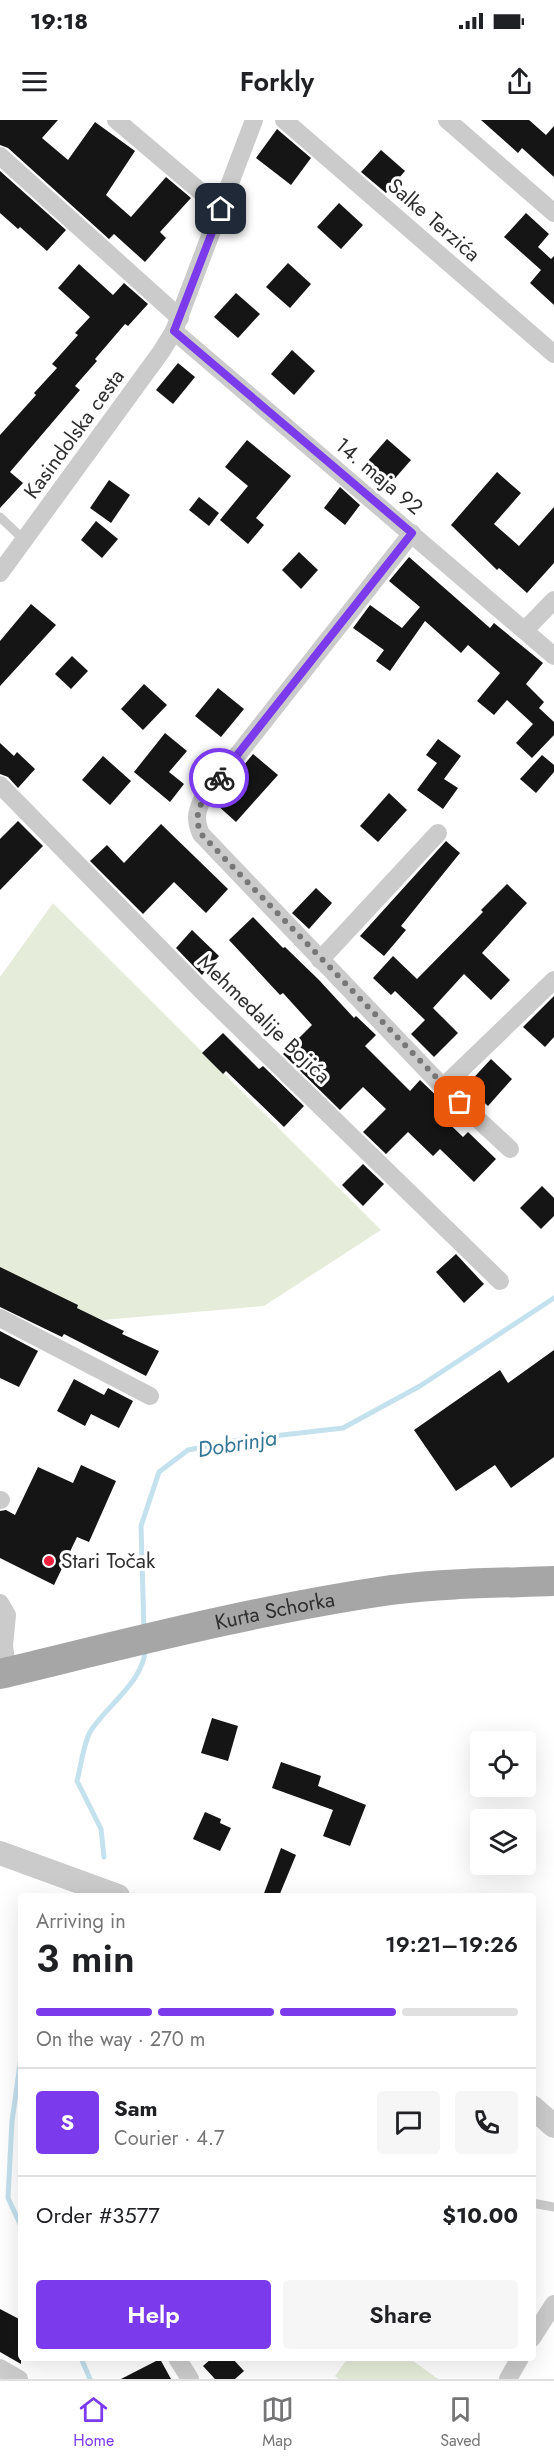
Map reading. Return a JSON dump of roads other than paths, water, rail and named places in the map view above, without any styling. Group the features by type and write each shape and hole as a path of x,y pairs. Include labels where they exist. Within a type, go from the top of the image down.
{"main road":[{"name":"Kurta Schorka","path":"4,1674 129,1643 319,1602 392,1590 464,1583 554,1581"}],"street":[{"path":"116,120 221,209"},
{"name":"Kasindolska cesta","path":"0,573 161,352 177,324 254,120"},
{"name":"Salke Terzića","path":"284,120 554,354"},
{"path":"447,120 554,213"},
{"path":"0,156 177,324"},
{"name":"14. maja 92","path":"177,324 554,656"},
{"path":"412,533 202,800 196,813 197,825 201,834 320,960 443,1087 510,1149"},
{"path":"525,630 554,600"},
{"name":"Mehmedalije Bojića","path":"0,785 204,993 500,1281"},
{"path":"320,960 438,833"},
{"path":"443,1087 554,980"},
{"path":"0,1318 150,1396"},
{"path":"0,1603 8,1615 4,1646 4,1674"},
{"path":"0,1852 110,1893"},
{"path":"536,2110 554,2126"},
{"path":"536,2332 554,2304"},
{"path":"179,2361 190,2379"},
{"path":"508,2379 518,2361"},
{"path":"0,2368 19,2379"}],"lane":[{"path":"0,518 24,540"},
{"path":"536,2204 554,2207"}],"waterway":[{"name":"Dobrinja","path":"144,1630 141,1526 159,1472 188,1450 239,1440 343,1428 420,1386 554,1298"},
{"name":"Dobrinja","path":"104,1857 101,1829 77,1781 90,1732 132,1682 144,1660 145,1648"},
{"name":"Dobrinja","path":"18,2078 12,2121 8,2198 18,2220"},
{"name":"Dobrinja","path":"82,2361 90,2379"}],"place":[{"name":"Stari Točak","path":"49,1561"}]}
